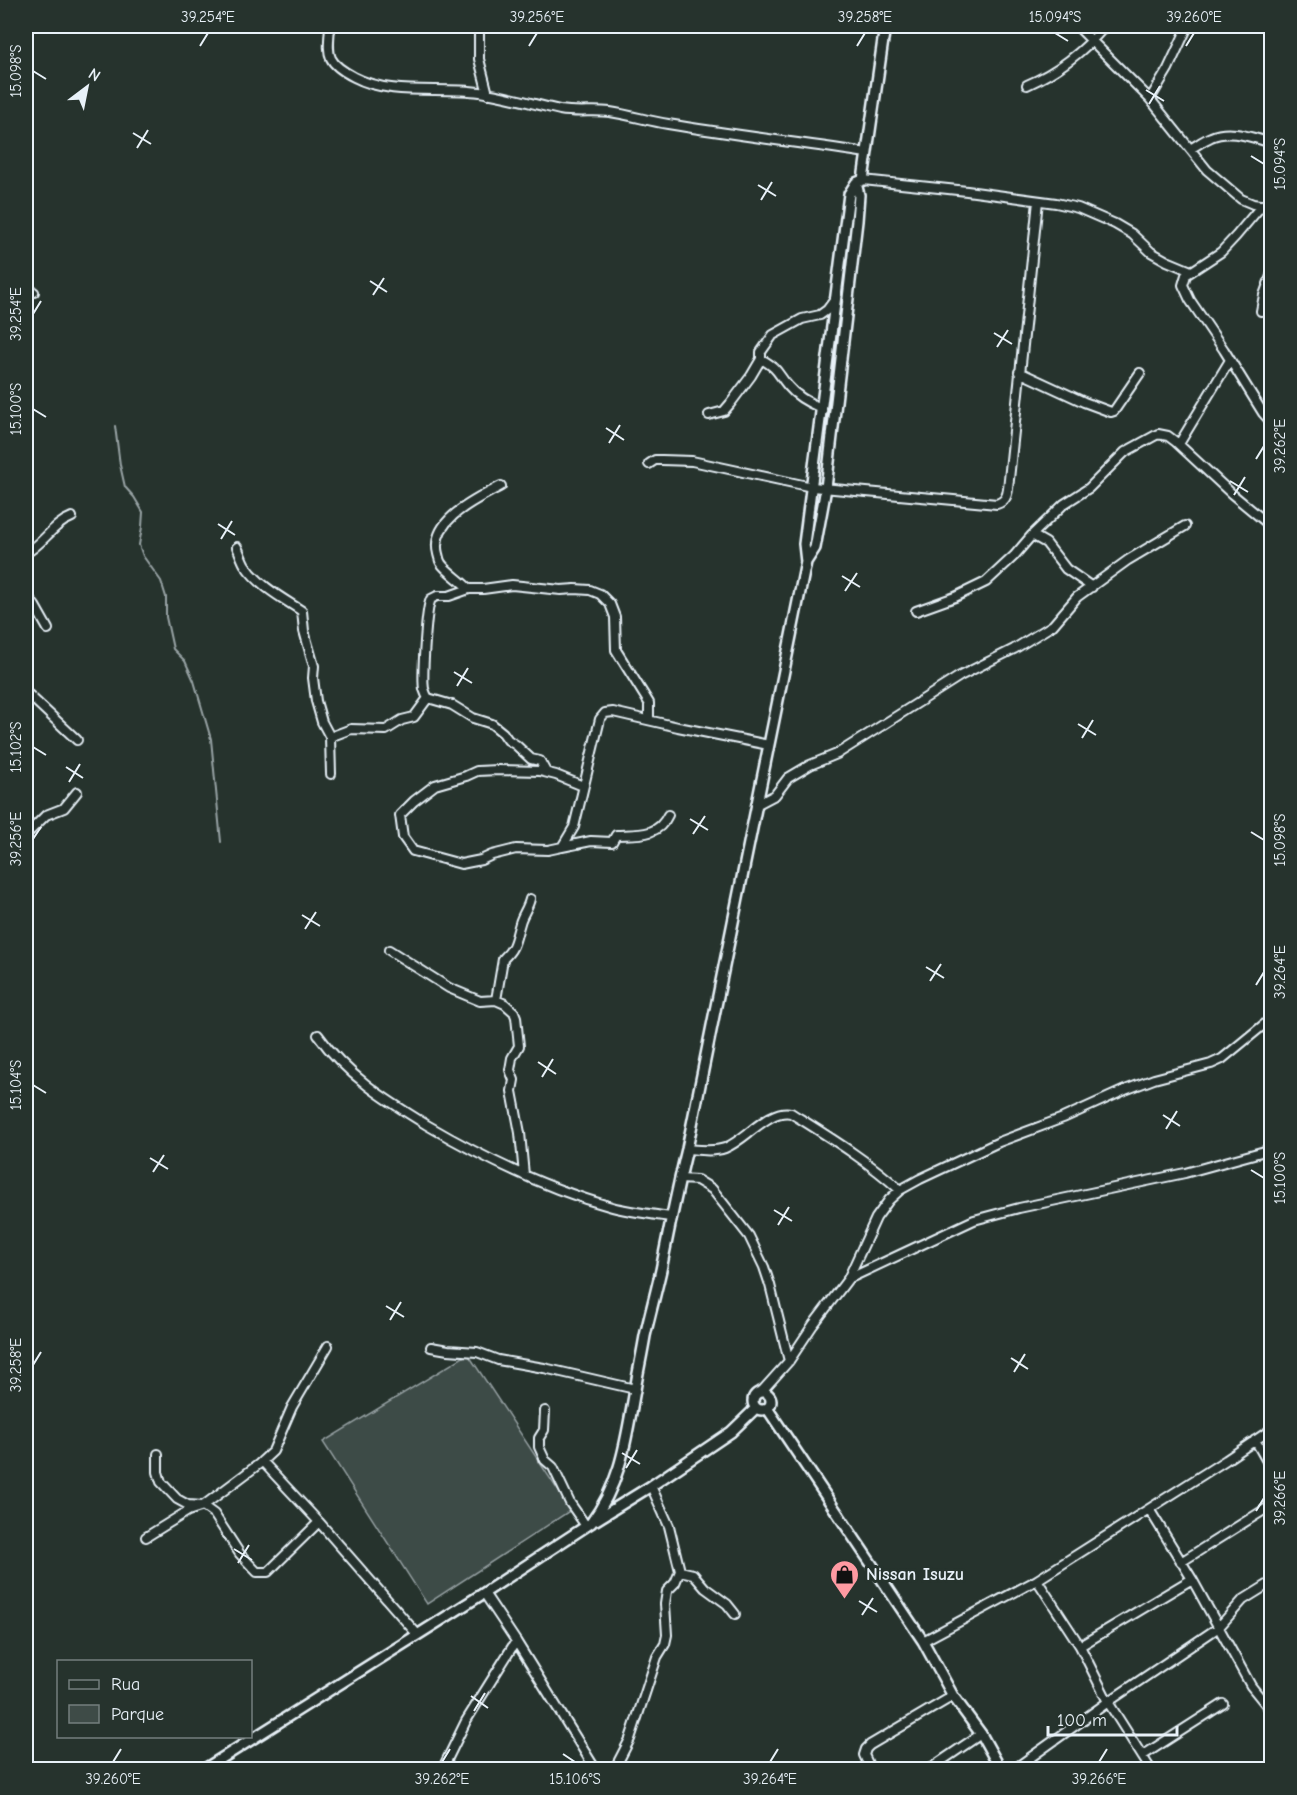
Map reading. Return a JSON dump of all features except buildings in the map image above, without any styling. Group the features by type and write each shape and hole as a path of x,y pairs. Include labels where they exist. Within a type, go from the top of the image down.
{"street":[{"path":"330,26 328,50 331,60 348,74 364,82 396,89 488,94 562,110 607,112 666,124 867,153"},
{"path":"479,26 479,59 488,94"},
{"path":"806,562 815,548 826,488 857,221 859,182 867,153 885,26"},
{"path":"1077,26 1150,99 1207,170 1230,191 1253,204 1272,207"},
{"path":"1027,85 1054,72 1093,40 1105,26"},
{"path":"1150,99 1168,69 1188,26"},
{"path":"1190,149 1221,133 1249,136 1272,143"},
{"path":"859,182 967,191 1067,206 1094,214 1132,234 1151,252 1191,271"},
{"path":"589,1524 605,1502 614,1484 629,1429 649,1317 687,1149 806,562 804,544 849,194 859,182"},
{"path":"649,464 655,460 692,461 812,487 997,504 1002,502 1007,496 1008,489 1038,201"},
{"path":"1262,205 1221,252 1186,274 1184,285 1190,300 1263,413 1272,423"},
{"path":"1261,311 1272,273"},
{"path":"26,288 34,292"},
{"path":"709,415 724,411 751,376 761,359 761,352 773,335 802,319 820,315 827,310 837,295"},
{"path":"761,359 779,372 797,395 822,410"},
{"path":"1179,444 1230,360"},
{"path":"1020,372 1111,412 1114,411 1140,373"},
{"path":"820,429 833,431"},
{"path":"916,611 955,597 986,582 1064,504 1089,488 1125,452 1158,434 1168,436 1179,444 1232,494 1272,527"},
{"path":"469,589 441,563 436,546 440,532 453,514 501,486"},
{"path":"26,553 37,546 64,520 72,517"},
{"path":"756,805 775,795 788,778 810,765 837,754 941,688 1053,625 1072,602 1128,560 1185,526"},
{"path":"1032,535 1046,543 1066,569 1092,587"},
{"path":"237,547 245,565 258,580 270,591 302,611 304,631 314,666 316,701 322,722 330,737 331,774"},
{"path":"546,772 540,761 531,759 508,741 496,727 472,718 452,705 428,698 424,689 431,599 469,589 512,585 561,590 590,590 600,594 610,604 615,617 616,650 649,703 649,720"},
{"path":"26,594 48,629"},
{"path":"26,693 77,740"},
{"path":"330,737 351,729 386,730 402,720 414,717 428,698"},
{"path":"562,847 574,827 600,719 605,713 613,712 769,745"},
{"path":"583,786 546,772 477,771 435,785 414,801 400,815 403,837 413,851 461,864 516,849 548,850 591,842 612,842 616,835 657,830 668,815"},
{"path":"26,835 46,815 64,808 76,792"},
{"path":"496,1000 502,959 512,951 520,922 530,899"},
{"path":"389,950 461,994 480,1001 496,1000 510,1008 516,1017 519,1046 512,1058 510,1070 514,1080 512,1091 524,1175"},
{"path":"762,1391 768,1393 771,1404 762,1410 753,1405 753,1397 762,1391 789,1361 848,1279 876,1218 889,1200 900,1190 999,1142 1063,1118 1125,1090 1222,1059 1272,1018"},
{"path":"318,1035 340,1063 376,1092 467,1148 558,1189 613,1207 670,1217"},
{"path":"687,1149 724,1148 776,1114 786,1112 852,1152 900,1190"},
{"path":"848,1279 974,1220 1019,1208 1185,1173 1272,1149"},
{"path":"680,1179 697,1180 712,1189 749,1236 770,1285 789,1361"},
{"path":"146,1538 188,1511 203,1506 273,1451 292,1407 328,1346"},
{"path":"431,1347 477,1352 498,1360 635,1389"},
{"path":"203,1770 651,1486 731,1432 756,1408"},
{"path":"767,1408 923,1641 953,1696 981,1734 1001,1770"},
{"path":"545,1411 544,1430 539,1438 539,1447 545,1460 553,1467 570,1503 589,1524"},
{"path":"923,1641 1037,1580 1272,1429"},
{"path":"1255,1440 1272,1470"},
{"path":"158,1454 158,1472 161,1482 177,1499 188,1505 203,1506 214,1514 240,1554 257,1572 268,1572 319,1522"},
{"path":"262,1461 417,1634"},
{"path":"615,1770 637,1721 657,1658 665,1644 667,1591 675,1583 680,1571 669,1526 651,1486"},
{"path":"1182,1562 1272,1504"},
{"path":"1149,1509 1192,1579 1251,1686 1272,1712"},
{"path":"680,1571 693,1574 705,1588 727,1604 735,1614"},
{"path":"1080,1646 1192,1579"},
{"path":"1037,1580 1080,1646 1108,1702 1151,1770"},
{"path":"1013,1770 1219,1627 1243,1600 1272,1582"},
{"path":"484,1593 596,1770"},
{"path":"442,1770 466,1720 516,1641"},
{"path":"871,1770 864,1755 870,1745 953,1696"},
{"path":"1142,1756 1223,1704"},
{"path":"928,1770 981,1734"}],"green space":[{"path":"468,1354 571,1510 427,1604 323,1442"}],"waterway":[{"path":"115,426 125,487 143,512 139,545 143,556 161,581 166,597 166,617 173,649 185,661 194,681 211,739 221,842"}],"place":[{"name":"Nissan Isuzu","path":"845,1600"}]}
